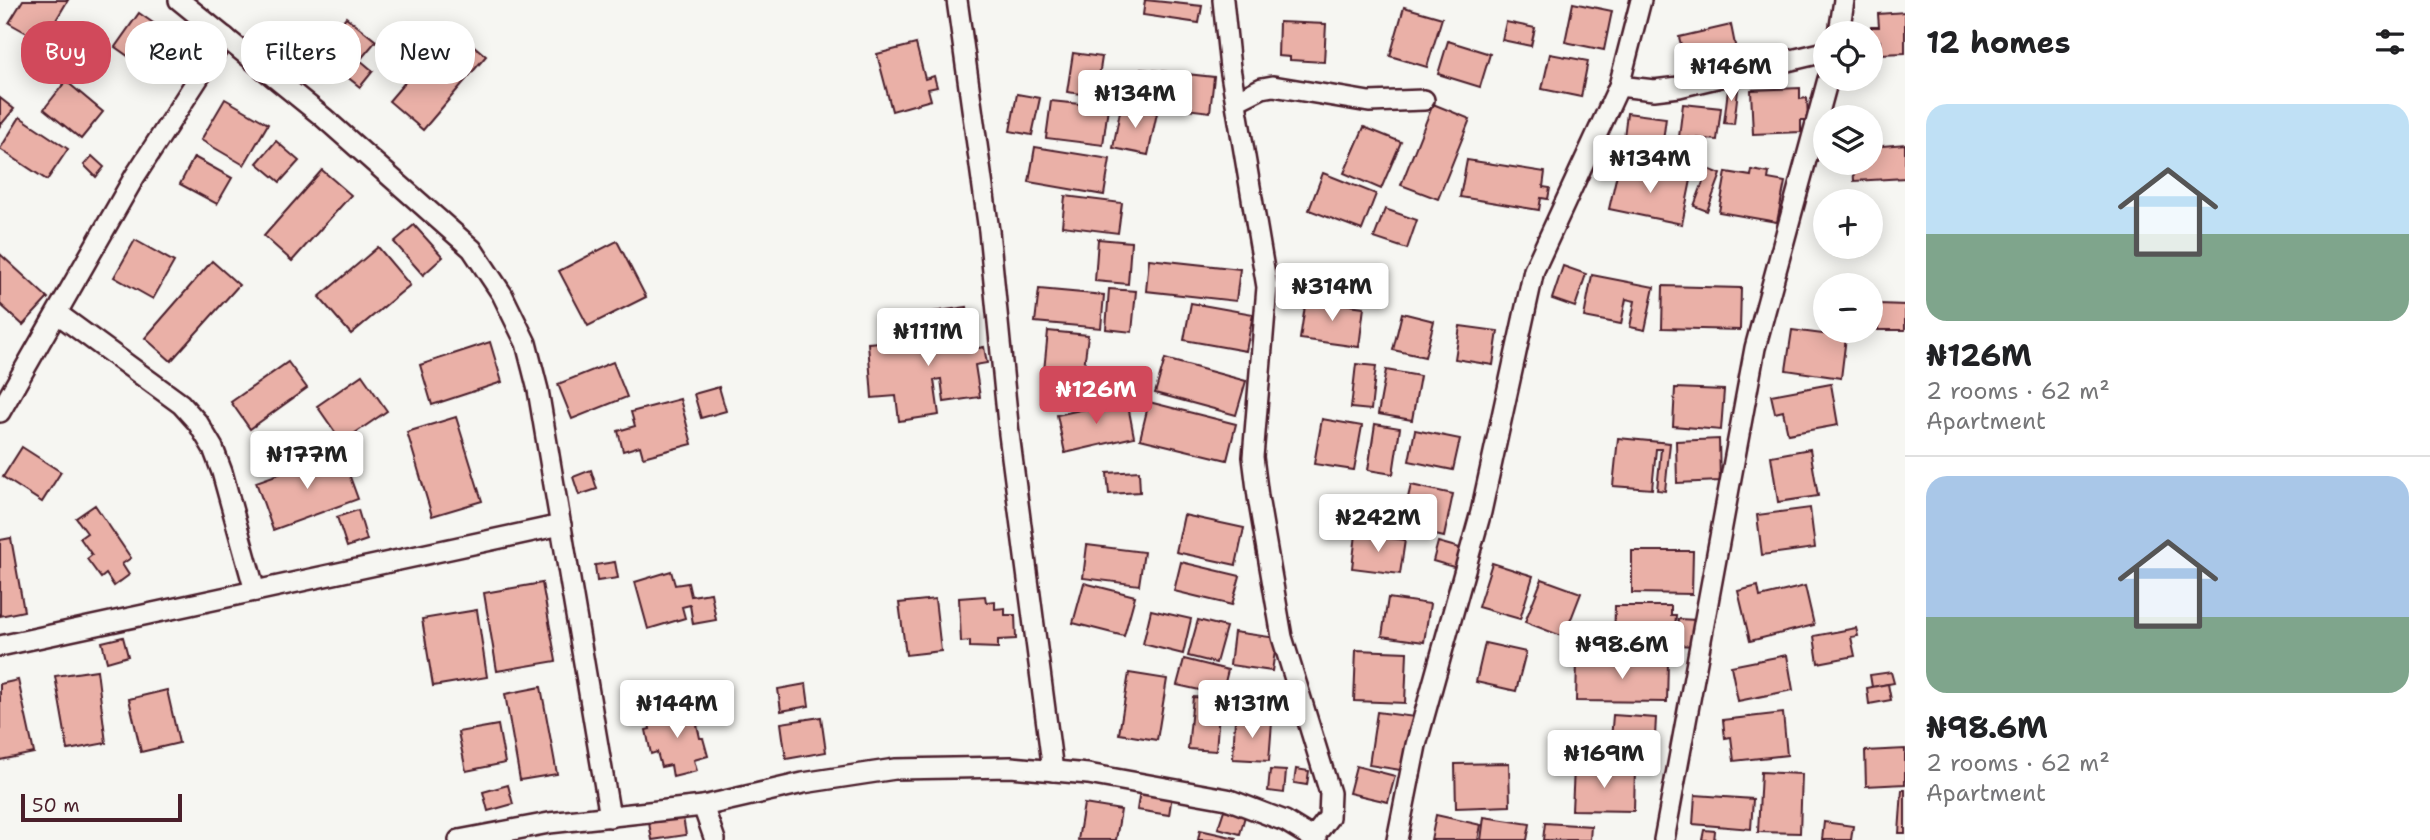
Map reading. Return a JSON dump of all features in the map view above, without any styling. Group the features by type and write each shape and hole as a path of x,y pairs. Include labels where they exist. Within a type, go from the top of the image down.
{"street":[{"path":"179,0 205,21"},
{"path":"957,0 989,231 1009,434 1053,771"},
{"path":"459,840 549,823 702,806 803,783 895,769 1011,767 1088,774 1227,799 1285,821 1315,839 1329,817 1330,793 1282,637 1253,457 1266,287 1236,102 1223,0"},
{"path":"1397,840 1416,745 1481,512 1534,270 1619,86 1641,0"},
{"path":"1841,21 1844,0"},
{"path":"227,39 323,117 472,249 502,294 526,343 538,390 610,817"},
{"path":"1619,86 1654,90 1679,87 1813,55"},
{"path":"0,412 135,176 195,84"},
{"path":"1236,102 1262,88 1273,86 1369,102 1424,100"},
{"path":"1664,840 1755,348 1825,91"},
{"path":"58,314 181,404 198,423 213,448 222,472 255,591"},
{"path":"0,646 561,525"},
{"path":"702,806 715,840"}],"building":[{"path":"23,0 68,0 56,21 21,21 21,30 9,23"},
{"path":"1145,0 1202,6 1199,23 1143,15"},
{"path":"1573,3 1612,11 1604,50 1565,42"},
{"path":"1404,7 1442,18 1427,67 1390,56"},
{"path":"1905,12 1905,53 1883,54 1883,21 1879,21 1878,14"},
{"path":"139,13 150,21 133,21"},
{"path":"1279,22 1326,24 1324,62 1290,60 1290,57 1278,56"},
{"path":"1506,22 1535,28 1531,46 1502,40"},
{"path":"1731,25 1736,50 1685,61 1679,37"},
{"path":"361,29 375,42 361,59"},
{"path":"125,33 125,54 115,47"},
{"path":"1448,41 1490,54 1480,87 1438,74"},
{"path":"916,44 925,79 934,76 937,87 928,89 931,100 892,111 877,54"},
{"path":"475,47 486,56 475,69"},
{"path":"1073,53 1102,57 1096,96 1067,92"},
{"path":"1550,54 1588,61 1581,97 1542,89"},
{"path":"361,61 373,71 360,87 356,84 361,84"},
{"path":"1140,69 1214,77 1210,112 1136,103"},
{"path":"1729,81 1739,82 1734,124 1724,123"},
{"path":"64,84 70,84 103,112 81,139 44,109"},
{"path":"403,84 462,84 423,130 389,101"},
{"path":"1800,88 1800,99 1807,98 1808,120 1801,120 1801,132 1753,134 1751,90"},
{"path":"1017,94 1040,98 1032,135 1010,131"},
{"path":"0,98 14,109 0,126"},
{"path":"225,99 268,124 244,165 201,140"},
{"path":"1051,101 1108,107 1103,145 1046,138"},
{"path":"1433,104 1470,119 1438,199 1401,185"},
{"path":"1683,104 1721,108 1717,140 1679,137"},
{"path":"1121,106 1157,113 1148,155 1113,148"},
{"path":"1627,113 1666,118 1662,149 1623,145"},
{"path":"20,117 68,149 47,180 0,149"},
{"path":"1364,127 1401,142 1381,189 1344,173"},
{"path":"276,141 299,161 280,182 257,163"},
{"path":"1905,144 1905,178 1854,181 1854,175 1883,175 1883,146"},
{"path":"1035,147 1110,159 1104,195 1029,182"},
{"path":"92,156 104,167 96,177 84,165"},
{"path":"194,157 232,178 217,204 180,184"},
{"path":"1467,160 1545,172 1543,187 1550,188 1548,199 1541,198 1539,210 1460,197"},
{"path":"1619,165 1691,180 1682,224 1609,209"},
{"path":"1708,169 1721,174 1707,211 1694,206"},
{"path":"322,170 351,195 292,261 264,236"},
{"path":"1752,170 1769,173 1768,179 1785,182 1777,222 1719,212 1726,172 1751,176"},
{"path":"1323,173 1376,194 1362,230 1309,210"},
{"path":"1065,196 1122,203 1118,233 1062,226"},
{"path":"1385,209 1417,220 1407,249 1374,238"},
{"path":"414,225 443,257 423,275 394,242"},
{"path":"1098,239 1131,242 1128,284 1095,281"},
{"path":"135,240 174,262 153,299 114,277"},
{"path":"617,241 646,297 588,326 559,271"},
{"path":"378,247 410,285 351,334 319,297"},
{"path":"0,254 48,298 23,325 0,304"},
{"path":"1149,259 1240,269 1236,301 1146,291"},
{"path":"212,261 239,285 171,361 145,338"},
{"path":"1563,266 1586,274 1575,307 1552,299"},
{"path":"1592,275 1654,287 1645,330 1630,327 1635,301 1626,299 1621,324 1584,317"},
{"path":"1663,286 1741,288 1740,330 1662,328"},
{"path":"1039,289 1104,295 1101,328 1035,322"},
{"path":"1109,289 1136,291 1132,332 1106,329"},
{"path":"1306,299 1364,307 1359,347 1300,339"},
{"path":"1191,303 1253,314 1246,351 1184,340"},
{"path":"1883,304 1905,305 1905,330 1883,330"},
{"path":"967,307 973,349 984,347 987,363 975,365 980,397 944,402 941,379 934,380 939,415 899,421 896,396 872,398 868,343 906,340 907,350 937,346 932,312"},
{"path":"1402,313 1434,321 1425,357 1393,350"},
{"path":"1460,326 1498,331 1493,365 1455,359"},
{"path":"1792,330 1813,333 1813,343 1845,343 1841,378 1786,370"},
{"path":"1048,331 1088,335 1083,375 1044,371"},
{"path":"490,342 502,382 432,405 420,365"},
{"path":"1165,359 1246,381 1236,415 1155,393"},
{"path":"288,362 307,388 250,429 231,402"},
{"path":"613,362 627,397 572,419 558,384"},
{"path":"1356,364 1376,366 1371,410 1351,408"},
{"path":"1386,370 1420,376 1412,420 1378,414"},
{"path":"362,375 387,411 342,442 317,406"},
{"path":"1048,376 1086,381 1083,403 1045,398"},
{"path":"1831,384 1838,425 1788,434 1783,411 1775,413 1771,395"},
{"path":"719,387 726,411 701,418 694,394"},
{"path":"1675,388 1724,390 1721,430 1673,426"},
{"path":"680,399 692,444 643,457 640,446 623,451 618,431 635,426 631,412"},
{"path":"1127,400 1134,437 1065,453 1057,415"},
{"path":"1149,402 1236,424 1227,460 1140,439"},
{"path":"456,417 482,501 432,516 407,432"},
{"path":"1322,419 1362,426 1354,470 1314,464"},
{"path":"1375,424 1400,428 1393,474 1368,470"},
{"path":"1415,430 1460,439 1453,470 1409,461"},
{"path":"1618,438 1670,443 1665,491 1657,490 1661,449 1656,449 1652,489 1613,486"},
{"path":"1719,439 1720,481 1677,483 1676,441"},
{"path":"22,447 61,472 42,502 3,477"},
{"path":"1810,449 1818,496 1778,502 1771,456"},
{"path":"341,452 358,499 273,530 256,482"},
{"path":"591,470 597,489 579,495 573,477"},
{"path":"1139,471 1140,492 1109,494 1107,473"},
{"path":"1411,485 1453,494 1444,537 1401,527"},
{"path":"95,505 131,558 122,564 129,575 114,586 106,574 101,578 87,559 92,555 80,538 87,533 76,518"},
{"path":"1810,508 1815,548 1762,555 1757,515"},
{"path":"358,510 367,540 347,547 337,517"},
{"path":"1184,515 1244,528 1236,565 1176,552"},
{"path":"1356,534 1405,540 1400,574 1352,568"},
{"path":"11,538 24,611 0,616 0,540"},
{"path":"1438,542 1463,549 1457,568 1433,561"},
{"path":"1087,545 1144,552 1139,585 1083,578"},
{"path":"1632,551 1693,551 1692,594 1632,593"},
{"path":"615,562 618,578 597,581 595,565"},
{"path":"1181,562 1240,576 1232,605 1174,591"},
{"path":"1492,563 1533,576 1520,619 1478,607"},
{"path":"671,571 675,585 688,583 691,596 711,593 716,620 693,624 690,605 682,607 685,618 648,629 635,582"},
{"path":"1542,579 1581,593 1564,637 1525,622"},
{"path":"542,583 556,661 497,671 484,593"},
{"path":"1084,583 1135,596 1124,636 1073,623"},
{"path":"1758,586 1760,597 1805,586 1814,625 1750,641 1738,591"},
{"path":"985,596 986,602 995,601 995,609 1005,608 1005,615 1015,615 1016,639 998,640 998,648 970,647 970,641 961,642 959,598"},
{"path":"1388,598 1430,604 1424,642 1382,636"},
{"path":"935,599 941,651 906,655 899,603"},
{"path":"1615,606 1671,606 1671,615 1676,615 1675,627 1670,627 1670,645 1614,644"},
{"path":"477,610 487,677 433,686 422,619"},
{"path":"1151,610 1191,619 1183,654 1143,644"},
{"path":"1678,619 1697,620 1696,646 1677,645"},
{"path":"1198,620 1226,627 1216,663 1188,656"},
{"path":"1856,628 1858,636 1851,637 1855,656 1818,663 1814,636"},
{"path":"1234,632 1277,638 1272,671 1230,665"},
{"path":"123,637 128,656 107,662 102,642"},
{"path":"1485,643 1526,652 1516,691 1476,682"},
{"path":"1356,650 1407,652 1405,703 1354,701"},
{"path":"1787,655 1793,690 1738,701 1731,666"},
{"path":"1184,659 1228,670 1222,695 1177,685"},
{"path":"1577,660 1668,662 1667,702 1576,701"},
{"path":"97,670 106,743 68,750 55,676"},
{"path":"1891,672 1894,683 1872,687 1870,675"},
{"path":"1129,673 1167,679 1157,740 1119,734"},
{"path":"18,680 34,753 0,760 0,684"},
{"path":"806,684 809,706 781,711 778,689"},
{"path":"1888,684 1891,700 1869,704 1867,688"},
{"path":"541,687 557,774 520,780 505,694"},
{"path":"167,690 179,743 141,752 129,699"},
{"path":"1193,697 1220,699 1216,751 1188,749"},
{"path":"699,707 701,724 697,725 708,756 694,760 697,771 673,777 671,765 661,767 657,752 651,754 646,730 650,729 648,716"},
{"path":"1377,712 1415,717 1407,771 1369,765"},
{"path":"1783,713 1787,755 1734,761 1731,737 1725,738 1723,720"},
{"path":"1613,715 1656,718 1654,755 1610,752"},
{"path":"821,717 826,752 786,759 781,723"},
{"path":"1235,719 1272,722 1269,761 1233,759"},
{"path":"498,725 505,763 466,771 458,732"},
{"path":"1905,749 1905,784 1866,786 1865,751"},
{"path":"1509,763 1510,806 1456,808 1455,764"},
{"path":"1356,766 1395,776 1388,802 1349,793"},
{"path":"1574,768 1635,769 1634,811 1572,810"},
{"path":"1296,769 1309,771 1307,785 1294,783"},
{"path":"1270,770 1286,771 1284,793 1268,791"},
{"path":"1761,772 1802,774 1800,833 1758,832"},
{"path":"508,785 513,804 488,811 483,792"},
{"path":"1140,790 1172,795 1169,815 1137,810"},
{"path":"1902,790 1905,790 1905,833 1899,833"},
{"path":"1695,795 1753,799 1751,829 1693,824"},
{"path":"1084,804 1121,810 1116,840 1078,840"},
{"path":"1224,810 1245,816 1240,834 1218,828"},
{"path":"1436,815 1481,825 1478,840 1431,840"},
{"path":"683,817 686,835 652,840 649,823"},
{"path":"1484,817 1530,824 1527,840 1481,840"},
{"path":"1824,822 1853,826 1851,840 1822,840"},
{"path":"1545,823 1591,826 1590,840 1543,840"},
{"path":"1200,830 1236,838 1198,840"},
{"path":"1704,830 1715,831 1714,840 1702,840"}]}
